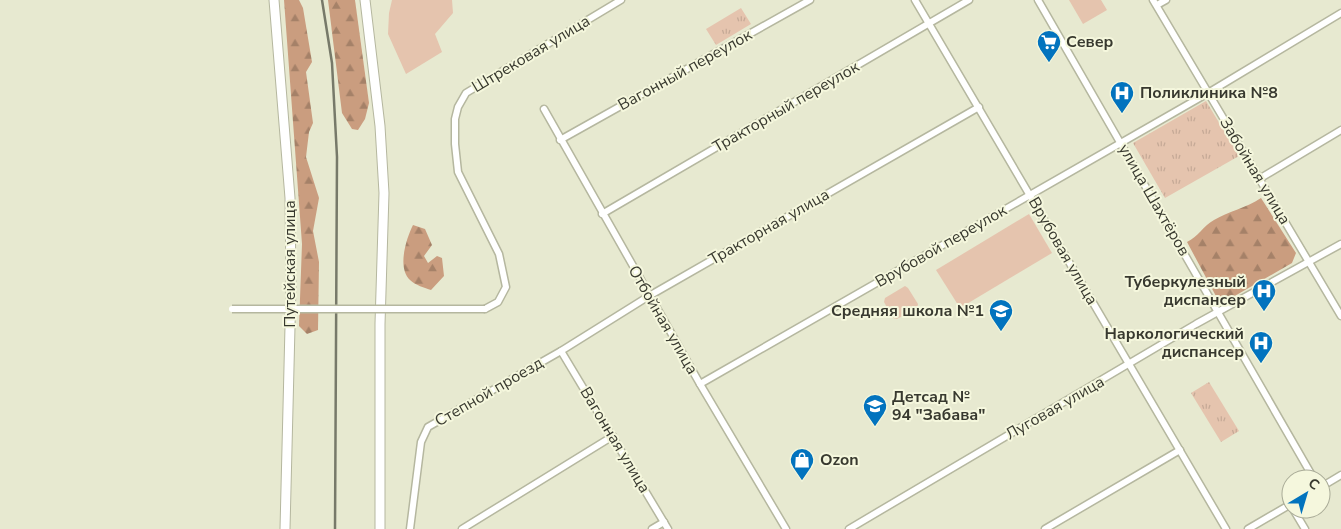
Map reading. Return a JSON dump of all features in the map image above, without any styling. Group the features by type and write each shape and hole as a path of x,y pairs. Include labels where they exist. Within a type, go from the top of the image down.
{"main road":[{"name":"Путейская улица","path":"274,0 290,198 291,286 285,529"},
{"path":"365,0 380,126 384,193 380,324 380,529"}],"street":[{"name":"Штрековая улица","path":"232,309 485,309 498,302 506,287 499,254 458,172 455,144 458,107 466,93 621,0"},
{"name":"Вагонный переулок","path":"560,140 810,0"},
{"name":"Врубовая улица","path":"915,0 1226,529"},
{"name":"Тракторный переулок","path":"602,214 969,0"},
{"name":"улица Шахтёров","path":"1038,0 1308,469"},
{"path":"1155,3 1166,0"},
{"name":"Забойная улица","path":"1155,3 1341,316"},
{"name":"Врубовой переулок","path":"700,384 1208,93 1341,13"},
{"name":"Тракторная улица","path":"561,351 649,296 979,107"},
{"name":"Отбойная улица","path":"544,109 649,296 786,529"},
{"path":"1259,179 1341,130"},
{"name":"Луговая улица","path":"849,529 1218,312 1341,244"},
{"name":"Вагонная улица","path":"561,351 668,529"},
{"name":"Степной проезд","path":"410,529 422,442 428,427 561,351"},
{"path":"462,529 613,436"},
{"path":"1045,529 1180,450"},
{"path":"1248,529 1281,511"},
{"path":"652,529 664,522"}],"green space":[{"path":"284,0 299,0 303,8 312,62 306,72 313,123 309,132 306,157 319,198 313,231 319,262 318,330 307,334 299,326 302,244"},
{"path":"328,0 355,0 369,103 365,119 358,130 352,129 342,113"},
{"path":"392,0 452,0 453,13 435,34 442,52 406,74 388,34"},
{"path":"1069,0 1101,0 1107,10 1083,24"},
{"path":"741,8 751,24 716,45 706,29"},
{"path":"1206,101 1239,156 1165,198 1133,143"},
{"path":"1261,198 1296,253 1292,263 1226,301 1217,298 1187,242 1214,220"},
{"path":"1029,214 1052,253 960,308 936,270"},
{"path":"413,225 425,229 432,245 424,256 428,263 437,256 442,258 444,276 431,290 412,282 406,275 404,268 404,253"},
{"path":"905,286 918,304 917,308 897,319 893,318 884,302 885,298"},
{"path":"1209,382 1239,431 1221,442 1191,393"}],"railway":[{"path":"322,0 332,63 337,157 335,529"}],"place":[{"name":"Север","path":"1049,63"},
{"name":"Поликлиника №8","path":"1122,114"},
{"name":"Туберкулезный диспансер","path":"1264,312"},
{"name":"Средняя школа №1","path":"1001,332"},
{"name":"Наркологический диспансер","path":"1261,364"},
{"name":"Детсад № 94 \"Забава\"","path":"875,427"},
{"name":"Ozon","path":"802,481"}]}
